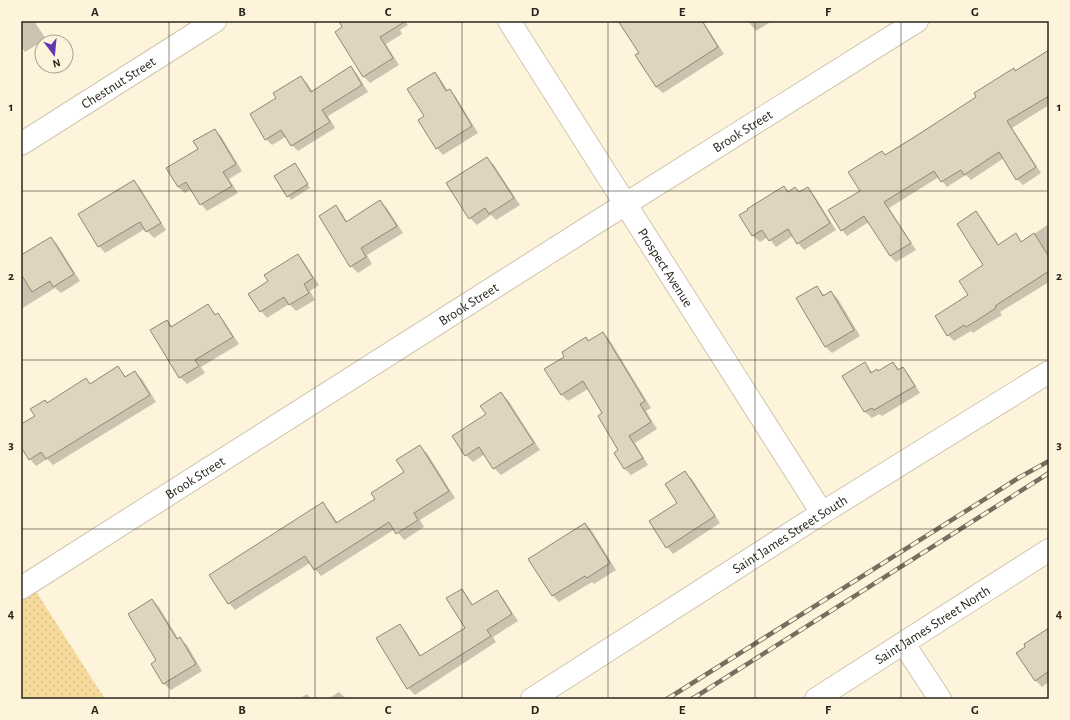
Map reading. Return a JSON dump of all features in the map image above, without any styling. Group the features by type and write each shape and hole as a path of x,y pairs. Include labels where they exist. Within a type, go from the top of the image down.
{"street":[{"name":"Chestnut Street","path":"21,144 215,21"},
{"name":"Prospect Avenue","path":"509,21 822,514"},
{"name":"Brook Street","path":"21,588 625,204 917,21"},
{"name":"Saint James Street South","path":"532,699 822,514 1049,372"},
{"name":"Saint James Street North","path":"816,699 1049,550"},
{"path":"904,644 940,699"}],"shaded area":[{"path":"35,590 105,699 21,699 21,599"}],"building":[{"path":"339,21 406,21 380,37 393,58 363,77 335,32 342,27"},
{"path":"618,21 702,21 718,47 656,87 635,55 639,53"},
{"path":"1049,50 1049,96 1007,121 1036,167 1016,180 999,152 964,175 961,170 941,182 934,171 884,202 911,243 890,256 864,216 841,231 828,210 860,191 848,172 882,151 885,155 976,97 974,93 1014,68 1015,71"},
{"path":"351,66 362,85 322,110 330,122 291,146 281,130 265,140 250,114 276,98 273,93 301,76 311,92"},
{"path":"435,72 446,91 450,89 472,126 436,149 418,120 424,116 407,89"},
{"path":"215,129 236,164 223,172 232,186 200,205 186,182 178,187 166,168 198,149 193,141"},
{"path":"487,157 514,198 489,214 485,208 469,219 446,183"},
{"path":"295,163 308,184 287,197 274,176"},
{"path":"134,180 161,223 146,232 140,222 98,247 78,214"},
{"path":"784,186 788,192 795,187 799,192 808,187 830,223 797,244 788,229 769,241 762,230 752,236 739,215"},
{"path":"380,200 397,226 361,248 366,257 350,267 319,216 336,205 346,222"},
{"path":"976,211 998,245 1016,233 1021,242 1034,233 1049,257 1049,271 995,306 996,308 976,321 966,327 964,325 947,336 935,316 968,295 959,281 983,265 957,224"},
{"path":"51,237 74,274 53,287 50,281 32,292 21,274 21,255"},
{"path":"298,254 313,278 304,284 309,293 289,305 284,297 260,312 248,294 268,281 264,275"},
{"path":"817,286 823,296 831,291 854,330 825,347 796,298"},
{"path":"208,304 215,315 218,313 233,337 195,360 199,366 179,378 150,330 167,320 171,327"},
{"path":"603,332 645,401 640,404 651,422 629,436 643,458 624,469 614,453 618,450 598,416 602,413 583,381 561,395 544,369 564,357 562,352 586,337 588,341"},
{"path":"865,362 871,373 877,369 878,371 893,362 898,370 903,367 915,386 874,410 872,408 864,412 842,376"},
{"path":"118,366 125,377 135,371 150,395 46,459 41,452 29,460 21,447 21,424 35,416 30,409 45,400 47,403 86,378 90,384"},
{"path":"501,392 534,443 493,469 479,447 465,456 452,436 486,414 480,406"},
{"path":"420,445 449,491 414,513 418,520 396,534 389,522 314,570 305,556 228,604 209,575 323,502 336,523 375,499 371,493 404,472 396,460"},
{"path":"685,471 715,516 666,548 649,521 677,503 665,484"},
{"path":"585,523 610,563 587,578 585,576 552,596 528,559"},
{"path":"462,589 472,605 497,590 512,614 487,630 491,636 407,689 376,638 400,624 420,656 465,628 446,598"},
{"path":"152,599 177,639 180,637 196,664 163,684 151,664 156,660 128,614"},
{"path":"1049,628 1049,671 1035,681 1016,653 1025,647 1024,644"}],"railway":[{"path":"667,699 1020,477 1049,461"},
{"path":"692,699 1049,473"}]}
